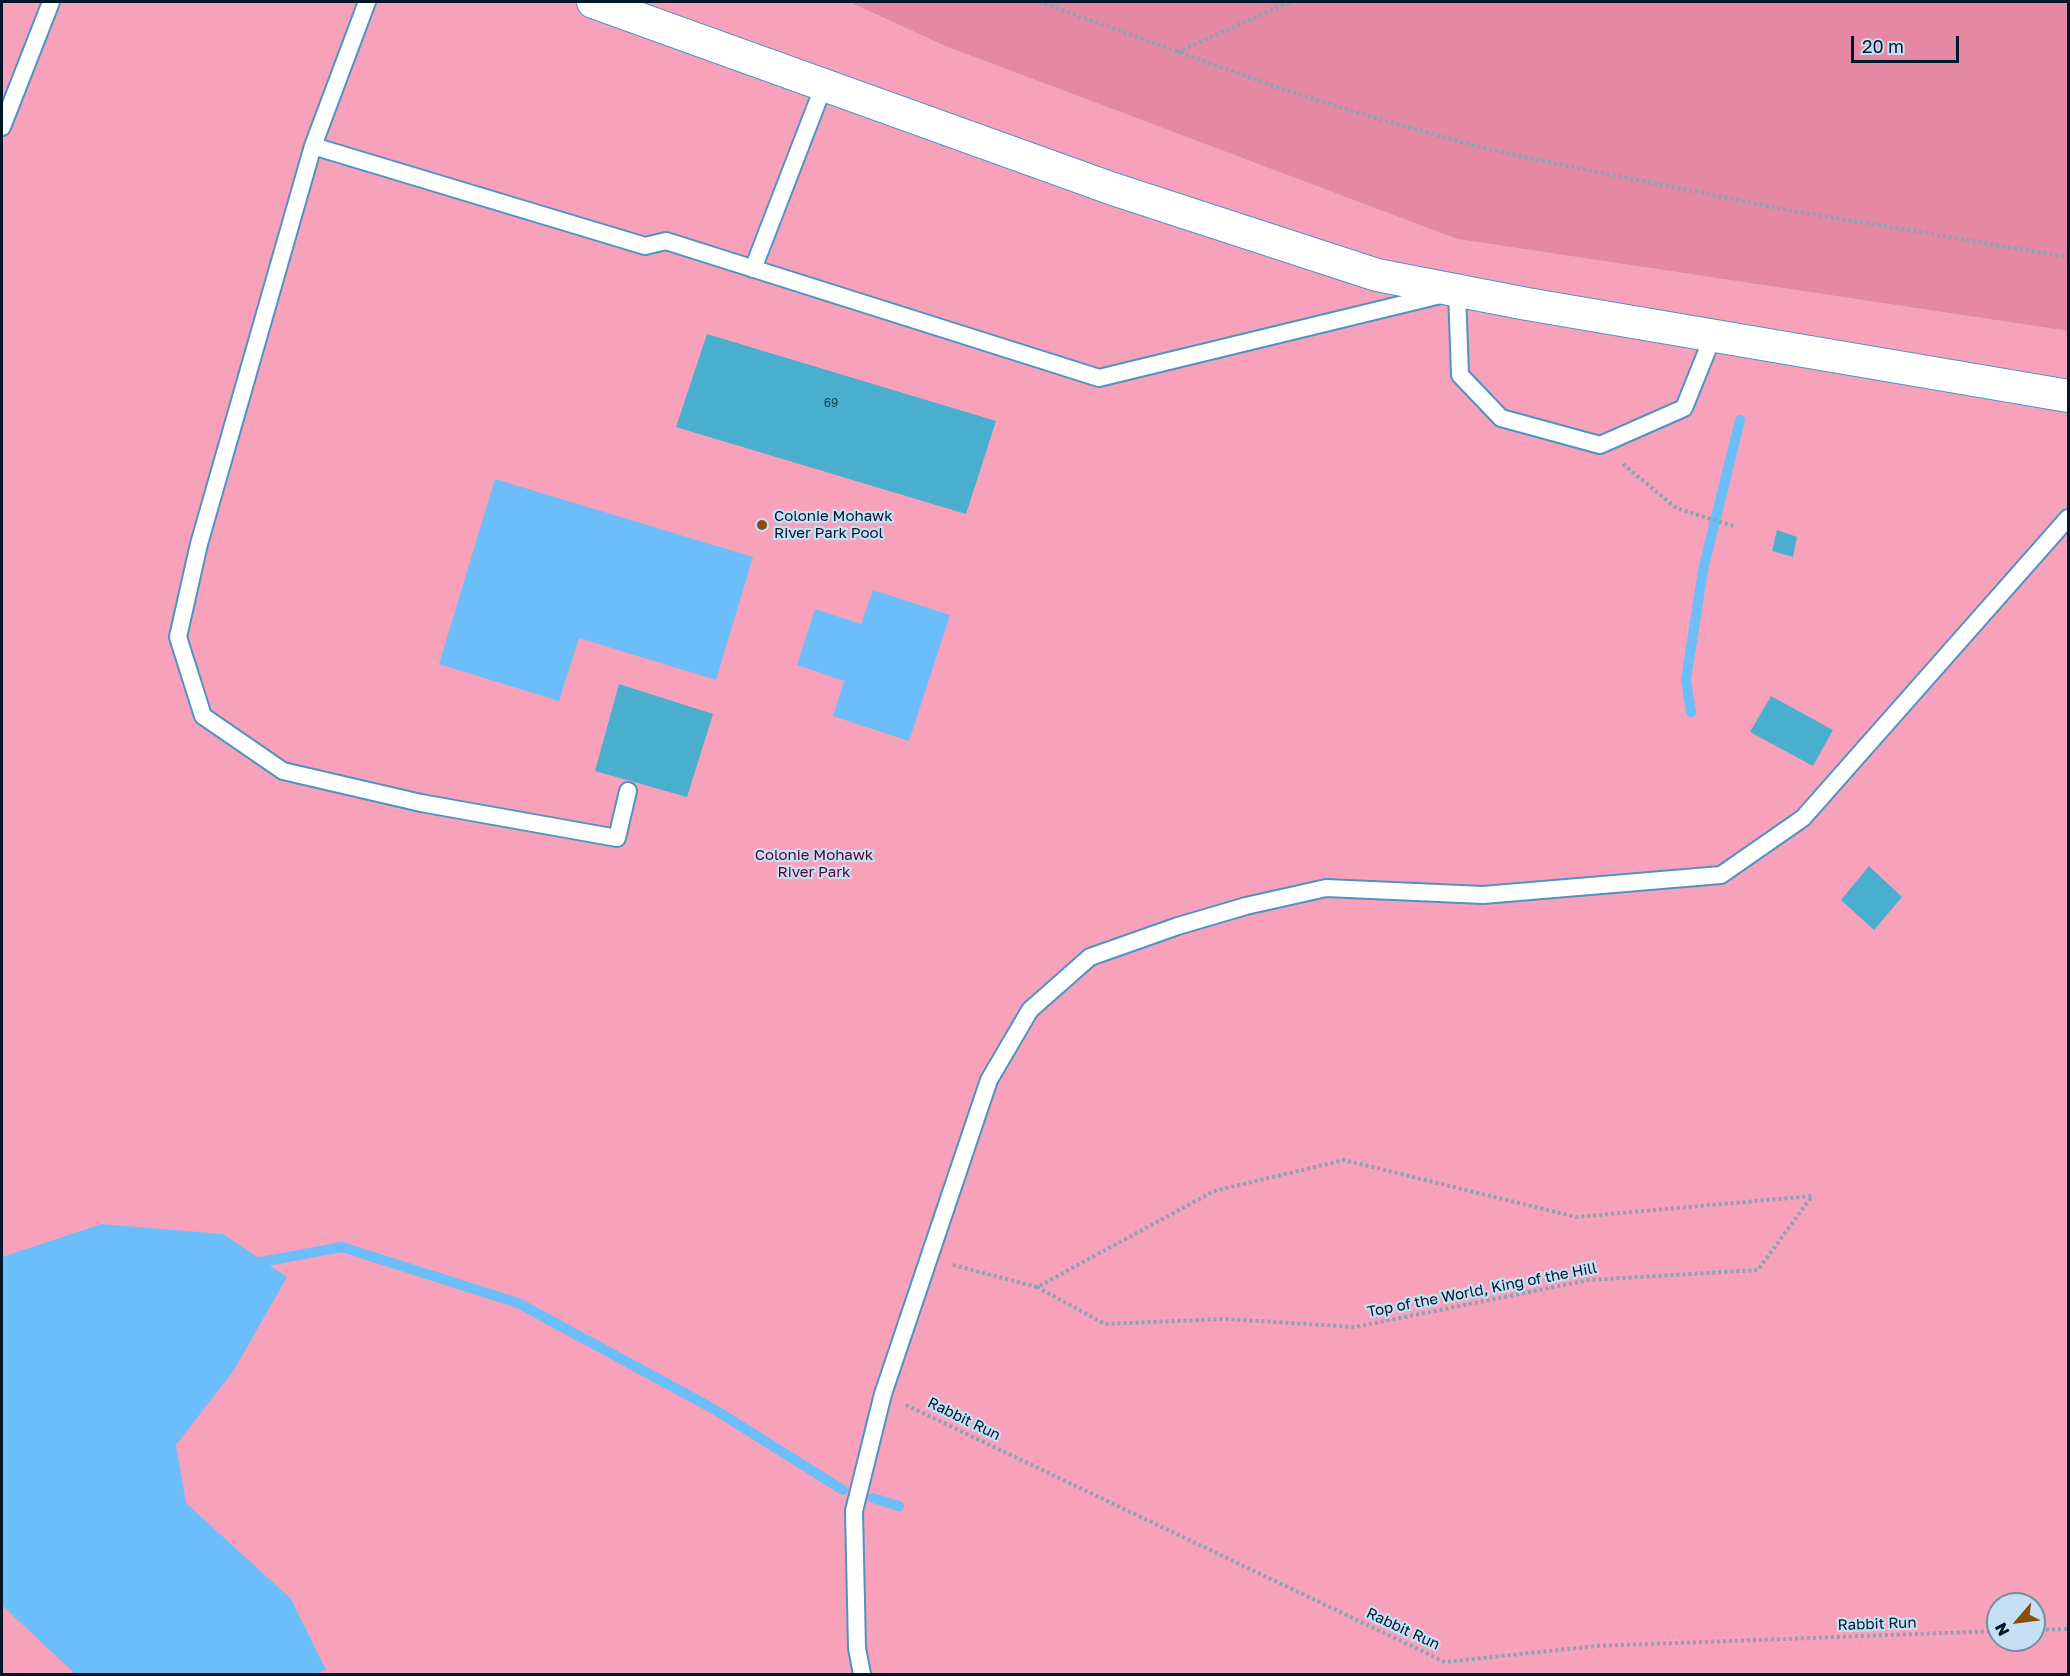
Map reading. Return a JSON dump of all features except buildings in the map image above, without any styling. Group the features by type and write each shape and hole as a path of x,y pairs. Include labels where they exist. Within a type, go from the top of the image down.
{"street":[{"path":"593,2 1113,189 1366,272 1457,291 2068,396"}],"lane":[{"path":"2,127 51,2"},
{"path":"367,2 313,146 199,544 178,637 203,716 283,771 421,802 617,838 628,791"},
{"path":"753,269 824,85"},
{"path":"313,146 645,246 666,241 1099,378 1457,291 1460,375 1501,418 1600,445 1684,408 1713,336"},
{"path":"862,1674 857,1648 854,1511 883,1394 988,1080 1030,1010 1090,957 1178,926 1246,906 1326,888 1483,895 1721,875 1803,818 2068,518"}],"path":[{"path":"1039,2 1177,52 1372,117 1528,158 1782,209 2068,257"},
{"path":"1177,52 1290,2"},
{"path":"1600,445 1676,508 1736,527"},
{"name":"Top of the World, King of the Hill","path":"929,1259 1037,1287 1105,1324 1225,1319 1355,1327 1589,1280 1758,1270 1812,1196 1576,1217 1344,1160 1214,1191 1037,1287"},
{"name":"Rabbit Run","path":"883,1394 1445,1662 1596,1646 1986,1631"},
{"path":"2046,1630 2068,1629"}],"green space":[{"name":"Colonie Mohawk River Park","path":"2,2 849,2 945,46 1457,239 2068,331 2068,1674 2,1674"}],"shaded area":[{"path":"849,2 2068,2 2068,331 1457,239 945,46"}],"water":[{"path":"495,479 753,557 716,680 579,638 559,701 439,664"},
{"path":"873,590 950,615 909,741 833,716 844,681 797,665 815,609 861,624"},
{"path":"102,1224 223,1234 287,1277 234,1370 176,1445 186,1503 291,1599 326,1670 315,1674 75,1674 2,1605 2,1257"}],"waterway":[{"path":"1691,712 1686,680 1703,570 1740,420"},
{"path":"250,1264 342,1247 518,1303 712,1408 843,1490"},
{"path":"873,1498 899,1506"}],"place":[{"name":"Colonie Mohawk River Park Pool","path":"762,525"}]}
